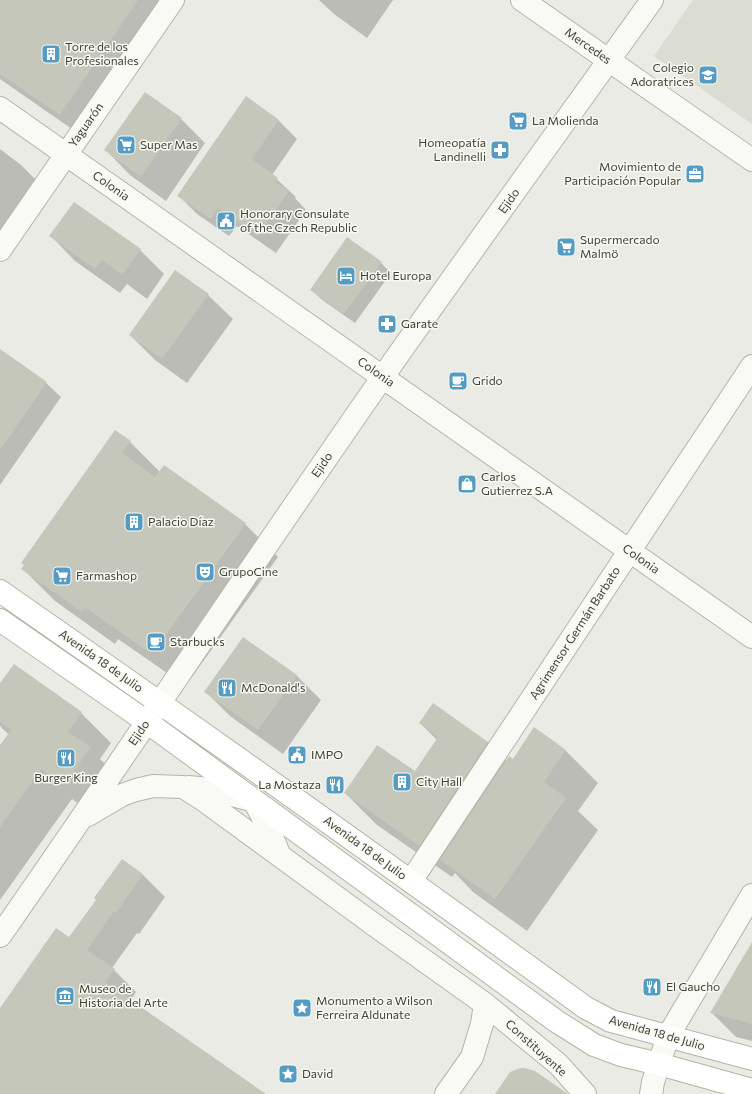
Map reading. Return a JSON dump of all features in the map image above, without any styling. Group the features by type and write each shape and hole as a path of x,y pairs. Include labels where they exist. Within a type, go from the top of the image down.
{"main road":[{"name":"Avenida 18 de Julio","path":"0,591 160,702 412,881 586,1008 611,1021 752,1059"},
{"name":"Avenida 18 de Julio","path":"0,620 147,722 594,1046 621,1055 752,1090"}],"street":[{"name":"Yaguarón","path":"0,250 173,0"},
{"name":"Mercedes","path":"522,0 752,160"},
{"name":"Ejido","path":"0,936 83,817 383,377 652,0"},
{"name":"Colonia","path":"0,108 752,637"},
{"name":"Agrimensor Germán Barbato","path":"412,881 629,550 752,366"},
{"name":"Avenida 18 de Julio","path":"83,817 122,795 153,786 210,789 254,801 268,827 280,856"},
{"path":"183,787 205,801 485,1004 481,1030 472,1057 446,1094"},
{"path":"652,1094 653,1082 668,1036 752,895"},
{"name":"Constituyente","path":"485,1004 558,1064 585,1094"}],"shaded area":[{"path":"693,0 752,0 752,124 654,56"}],"building":[{"name":"Torre de los Profesionales","path":"0,0 138,0 60,115 0,74"},
{"path":"145,92 182,118 141,177 104,150"},
{"path":"246,96 279,120 252,159 278,178 275,182 289,191 258,236 218,208 211,219 177,196"},
{"path":"74,202 141,249 122,275 102,260 95,269 49,236"},
{"name":"Hotel Europa","path":"347,237 382,262 344,314 310,290"},
{"path":"175,270 209,294 162,359 129,335"},
{"path":"0,349 47,382 0,450"},
{"path":"115,430 131,441 122,453 155,477 164,465 246,523 156,649 150,646 147,651 85,607 82,612 21,569 24,565 21,563"},
{"path":"243,637 297,675 258,730 204,692"},
{"path":"14,664 82,712 68,732 91,747 64,785 41,769 0,827 0,745 11,730 0,722 0,683"},
{"name":"City Hall","path":"433,703 488,742 419,846 344,793 377,745 415,771 438,737 419,723"},
{"path":"534,727 566,750 544,782 566,798 495,899 440,860 509,756 513,759"},
{"path":"122,859 143,874 116,913 114,911 87,950 115,969 105,982 266,1094 0,1094 0,1008 56,928 69,937 96,900 94,898"},
{"path":"752,942 752,1024 710,1013"},
{"path":"520,1068 535,1071 568,1094 495,1094 510,1072"}],"place":[{"name":"Torre de los Profesionales","path":"51,54"},
{"name":"Colegio Adoratrices","path":"708,75"},
{"name":"La Molienda","path":"518,121"},
{"name":"Super Mas","path":"126,145"},
{"name":"Homeopatía Landinelli","path":"500,150"},
{"name":"Movimiento de Participación Popular","path":"695,174"},
{"name":"Honorary Consulate of the Czech Republic","path":"226,221"},
{"name":"Supermercado Malmö","path":"566,247"},
{"name":"Hotel Europa","path":"346,276"},
{"name":"Garate","path":"387,324"},
{"name":"Grido","path":"458,381"},
{"name":"Carlos Gutierrez S.A","path":"467,484"},
{"name":"Palacio Díaz","path":"134,522"},
{"name":"GrupoCine","path":"205,572"},
{"name":"Farmashop","path":"62,576"},
{"name":"Starbucks","path":"156,642"},
{"name":"McDonald's","path":"227,688"},
{"name":"IMPO","path":"297,755"},
{"name":"Burger King","path":"66,758"},
{"name":"City Hall","path":"402,782"},
{"name":"La Mostaza","path":"335,785"},
{"name":"El Gaucho","path":"652,987"},
{"name":"Museo de Historia del Arte","path":"65,996"},
{"name":"Monumento a Wilson Ferreira Aldunate","path":"302,1008"},
{"name":"David","path":"288,1074"}]}
